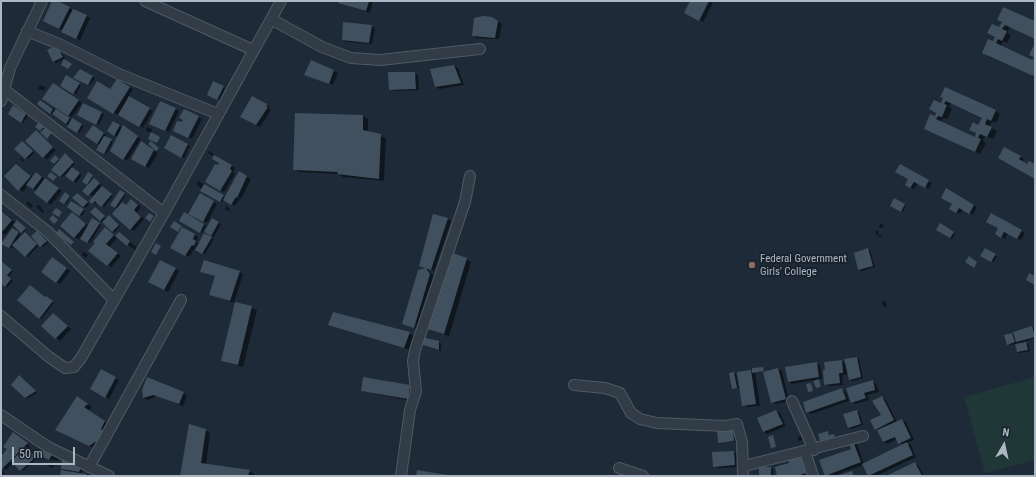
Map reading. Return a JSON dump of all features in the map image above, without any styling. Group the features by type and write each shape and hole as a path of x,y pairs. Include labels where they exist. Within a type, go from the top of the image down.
{"street":[{"path":"1,101 10,68 42,1"},
{"path":"145,1 253,50"},
{"path":"1,316 49,357 65,368 74,367 81,358 164,213 281,1"},
{"path":"271,19 322,47 351,58 380,60 480,49"},
{"path":"27,32 59,44 119,74 218,114"},
{"path":"5,90 164,213"},
{"path":"401,476 410,410 416,391 413,361 415,350 465,202 470,176"},
{"path":"1,195 48,232 114,300"},
{"path":"89,468 181,300"},
{"path":"574,385 605,388 620,393 631,413 640,419 651,422 725,426 738,424 742,442 744,471 863,436"},
{"path":"792,402 809,451 813,476"},
{"path":"1,415 48,447 89,468 109,476"},
{"path":"619,468 643,476"}],"green space":[{"path":"1035,377 1035,460 985,473 964,397"}],"building":[{"path":"52,1 58,1 70,7 59,29 43,21"},
{"path":"339,1 369,1 366,11 338,3"},
{"path":"690,1 709,1 699,21 684,13"},
{"path":"1003,7 1035,21 1035,39 1005,25 1002,29 1007,31 1002,41 998,39 996,43 1032,60 1034,57 1029,55 1035,43 1035,73 1033,76 982,53 988,39 993,41 995,37 987,33 992,24 999,27 1002,22 997,20"},
{"path":"73,9 87,15 76,39 61,32"},
{"path":"483,16 492,17 498,21 495,38 472,36 474,18"},
{"path":"343,22 372,25 369,43 342,40"},
{"path":"57,45 63,57 53,62 47,50"},
{"path":"64,59 72,64 68,69 61,65"},
{"path":"311,60 334,70 329,84 304,75"},
{"path":"454,65 461,83 435,87 430,69"},
{"path":"80,69 93,76 88,85 73,78"},
{"path":"388,72 415,72 416,89 389,90"},
{"path":"66,75 80,83 73,94 60,86"},
{"path":"117,79 130,87 113,114 87,98 97,81 110,89"},
{"path":"213,81 224,86 217,100 207,95"},
{"path":"53,83 79,100 68,116 42,99"},
{"path":"945,87 996,110 991,121 987,119 985,124 992,127 987,137 980,134 978,138 981,139 975,152 924,129 930,114 935,116 936,113 929,109 934,100 941,103 943,98 940,97","holes":["946,101 982,118 978,125 973,122 969,130 976,133 975,137 936,119 938,116 942,117 947,105 944,104"]},
{"path":"129,96 150,108 139,127 118,115"},
{"path":"252,96 267,104 266,106 268,107 256,125 240,117"},
{"path":"40,100 53,109 50,114 37,104"},
{"path":"160,101 176,108 165,131 149,124"},
{"path":"83,103 102,112 96,125 77,115"},
{"path":"13,105 26,114 21,123 8,114"},
{"path":"56,109 70,118 66,124 52,114"},
{"path":"184,109 199,116 188,138 173,131 177,121 182,122 183,120 179,118"},
{"path":"295,113 363,115 363,130 381,134 379,179 337,174 338,172 293,170"},
{"path":"72,118 82,124 77,133 67,127"},
{"path":"113,121 120,125 114,136 107,131"},
{"path":"39,122 44,127 40,131 35,127"},
{"path":"93,125 104,133 97,144 85,136"},
{"path":"123,125 138,136 123,160 110,151"},
{"path":"46,127 52,133 47,139 40,132"},
{"path":"36,130 53,147 43,158 25,141"},
{"path":"151,132 160,137 157,143 148,139"},
{"path":"171,135 188,144 181,158 164,148"},
{"path":"104,136 112,139 104,154 96,150"},
{"path":"22,141 33,151 25,159 14,149"},
{"path":"141,141 154,150 145,167 131,159"},
{"path":"151,141 159,148 156,151 148,144"},
{"path":"1004,147 1021,156 1019,159 1027,164 1029,161 1035,164 1035,179 998,158"},
{"path":"65,153 74,162 60,177 51,170"},
{"path":"55,155 59,159 54,164 50,161"},
{"path":"214,155 232,165 230,169 232,171 220,191 205,182 215,164 218,165 219,163 212,159"},
{"path":"16,164 31,176 18,191 4,176"},
{"path":"900,164 929,180 925,188 914,182 910,188 905,185 908,179 895,172"},
{"path":"72,167 80,173 73,182 65,176"},
{"path":"239,171 247,176 237,198 236,197 231,205 223,200"},
{"path":"36,172 42,177 33,189 26,185"},
{"path":"51,172 57,177 53,181 47,176"},
{"path":"88,172 93,175 87,185 82,182"},
{"path":"45,178 59,188 47,203 34,193"},
{"path":"94,178 100,183 88,196 82,191"},
{"path":"204,184 224,195 220,202 200,191"},
{"path":"102,186 112,194 101,207 95,201 92,204 89,201"},
{"path":"946,188 974,205 969,214 959,208 956,213 949,209 952,204 941,198"},
{"path":"120,190 125,193 115,208 110,205"},
{"path":"65,192 70,196 64,204 59,201"},
{"path":"77,193 88,202 83,207 72,198"},
{"path":"200,193 214,201 203,222 188,214"},
{"path":"894,198 905,204 901,212 890,206"},
{"path":"131,199 138,205 134,210 141,217 130,230 112,214 122,202 126,205"},
{"path":"71,201 84,209 79,216 67,207"},
{"path":"95,207 105,216 100,221 90,212"},
{"path":"56,208 62,212 59,217 52,213"},
{"path":"1,211 12,220 1,233"},
{"path":"72,212 86,224 74,238 60,226"},
{"path":"184,212 204,224 200,233 179,221"},
{"path":"149,213 154,216 150,222 145,218"},
{"path":"991,213 1022,230 1017,239 1004,232 1001,238 995,234 998,228 986,222"},
{"path":"433,214 448,218 431,270 419,266"},
{"path":"53,215 58,220 54,224 49,219"},
{"path":"109,215 119,225 112,232 102,222"},
{"path":"92,218 100,223 87,243 80,239"},
{"path":"212,218 219,222 211,236 204,232"},
{"path":"17,220 26,228 21,233 13,225"},
{"path":"174,221 182,226 178,232 170,227"},
{"path":"940,223 954,232 950,238 936,230"},
{"path":"105,227 114,235 106,244 118,253 107,266 88,251"},
{"path":"182,227 195,234 193,239 196,241 194,246 192,245 185,256 170,248"},
{"path":"12,228 19,232 9,248 1,244"},
{"path":"59,229 74,242 71,245 56,233"},
{"path":"37,231 47,241 40,247 31,236"},
{"path":"25,232 37,244 25,257 12,245"},
{"path":"119,232 130,241 127,246 115,236"},
{"path":"204,233 212,237 202,254 195,250"},
{"path":"156,243 161,246 156,255 151,252"},
{"path":"868,248 873,266 858,270 854,253"},
{"path":"985,248 996,254 991,262 980,256"},
{"path":"450,252 467,258 444,334 427,329"},
{"path":"969,256 977,262 974,268 965,262"},
{"path":"52,257 67,268 56,283 41,272"},
{"path":"160,260 176,268 164,290 148,282"},
{"path":"204,260 240,271 230,301 209,295 215,276 200,272"},
{"path":"1,261 12,270 7,275 11,279 5,287 1,284"},
{"path":"426,268 430,274 414,328 402,324 418,270"},
{"path":"1029,273 1035,276 1035,285 1026,280"},
{"path":"30,285 45,297 46,296 53,301 39,319 17,300"},
{"path":"235,302 252,306 238,365 221,361"},
{"path":"333,312 410,332 404,348 328,325"},
{"path":"53,313 68,326 55,339 41,326"},
{"path":"1032,326 1035,337 1016,342 1013,332"},
{"path":"1012,333 1015,342 1007,345 1004,335"},
{"path":"422,337 439,341 439,350 420,344"},
{"path":"1026,342 1028,350 1017,352 1015,344"},
{"path":"857,357 861,377 849,380 844,359"},
{"path":"842,360 843,373 839,373 840,383 824,385 824,362"},
{"path":"817,362 819,377 788,382 785,367"},
{"path":"763,367 764,371 752,373 752,368"},
{"path":"778,368 786,399 771,403 763,372"},
{"path":"101,369 116,377 105,398 90,389"},
{"path":"751,370 756,404 742,406 737,372"},
{"path":"734,372 737,388 732,389 729,373"},
{"path":"19,375 36,391 25,398 11,385"},
{"path":"147,377 184,392 179,404 153,395 143,398 142,390"},
{"path":"363,377 410,385 408,399 361,391"},
{"path":"819,379 821,387 816,388 813,381"},
{"path":"873,380 875,390 864,393 866,398 851,403 846,388"},
{"path":"811,383 813,391 808,392 806,384"},
{"path":"842,388 846,399 806,413 803,402"},
{"path":"77,396 88,404 84,407 105,421 101,429 104,432 101,438 89,446 55,430"},
{"path":"882,396 894,420 875,430 870,420 881,415 872,401"},
{"path":"776,410 783,424 763,432 757,418"},
{"path":"857,410 861,424 848,428 843,414"},
{"path":"902,419 911,438 898,444 895,437 883,442 877,430"},
{"path":"189,424 206,429 201,463 250,470 248,476 180,476"},
{"path":"733,428 734,441 718,443 717,430"},
{"path":"828,431 829,435 834,434 835,437 820,441 818,434"},
{"path":"13,432 28,443 2,469 1,456 7,449 3,447"},
{"path":"773,435 776,447 771,448 768,437"},
{"path":"853,441 861,462 825,476 819,460 851,449 849,442"},
{"path":"907,442 913,455 868,476 862,464"},
{"path":"26,447 36,457 20,471 11,461"},
{"path":"42,448 52,454 49,460 38,454"},
{"path":"734,451 735,465 713,467 712,452"},
{"path":"802,456 806,473 797,476 777,476 775,467 789,463 788,459"},
{"path":"62,458 81,467 79,472 61,469"},
{"path":"915,462 922,476 886,476"},
{"path":"759,467 771,467 771,476 759,476"},
{"path":"61,470 86,474 86,476 60,476"},
{"path":"417,470 447,475 447,476 416,476"},
{"path":"852,471 854,476 837,476"}],"place":[{"name":"Federal Government Girls' College","path":"752,265"}]}
